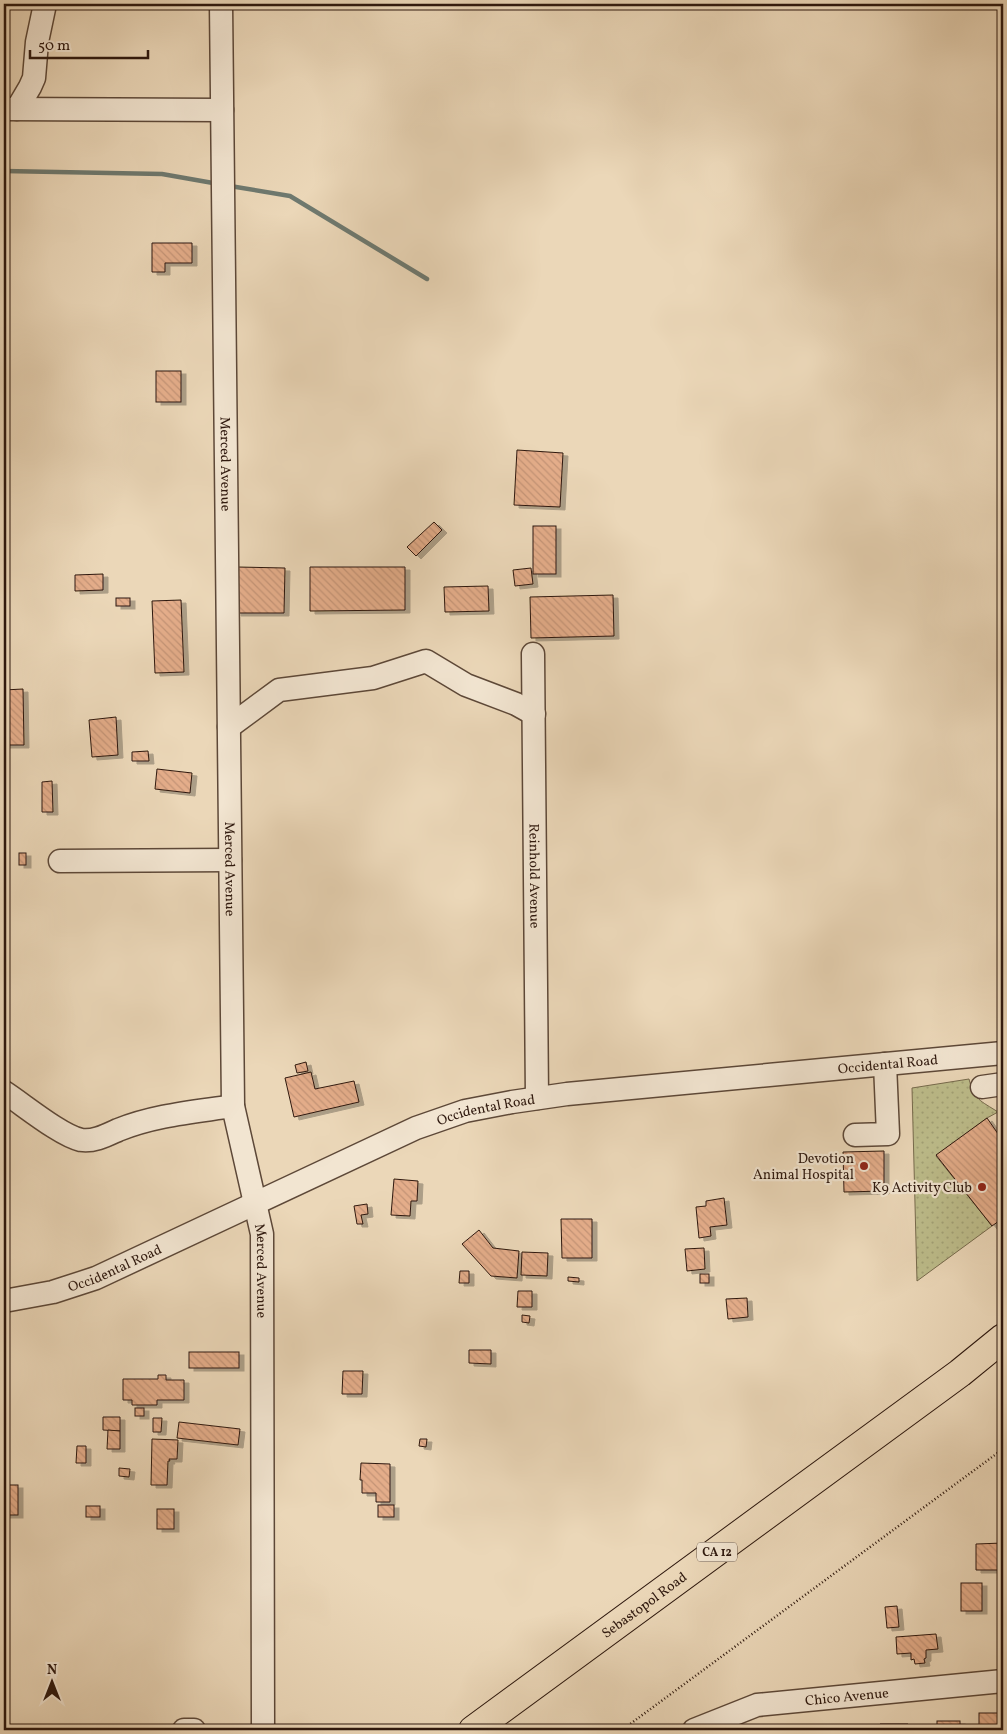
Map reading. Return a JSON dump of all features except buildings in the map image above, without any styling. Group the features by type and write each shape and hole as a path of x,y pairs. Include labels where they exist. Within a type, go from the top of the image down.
{"main road":[{"name":"Sebastopol Road","path":"960,1373 1003,1338"},
{"name":"Sebastopol Road","path":"473,1730 960,1373 1003,1344"}],"street":[{"path":"10,109 30,87 34,78 37,42 45,4"},
{"name":"Merced Avenue","path":"222,4 233,1106 262,1234 264,1730"},
{"path":"10,109 222,110"},
{"name":"Reinhold Avenue","path":"533,654 537,1098"},
{"path":"229,727 279,690 374,678 426,661 466,685 516,704 534,714"},
{"path":"60,861 230,860"},
{"name":"Occidental Road","path":"4,1301 53,1292 96,1278 389,1139 440,1119 482,1107 537,1098 1003,1053"},
{"path":"855,1135 888,1134 885,1064"},
{"path":"4,1092 67,1134 83,1140 95,1140 128,1126 166,1116 233,1106"},
{"name":"Chico Avenue","path":"694,1730 757,1705 1003,1681"},
{"path":"184,1730 194,1730"}],"path":[{"path":"622,1730 1003,1449"}],"green space":[{"path":"969,1079 976,1096 998,1112 936,1156 992,1226 917,1281 912,1088"}],"waterway":[{"path":"4,171 162,174 213,183"},
{"path":"230,186 290,196 427,279"}],"place":[{"name":"Devotion Animal Hospital","path":"864,1166"},
{"name":"K9 Activity Club","path":"982,1187"}]}
